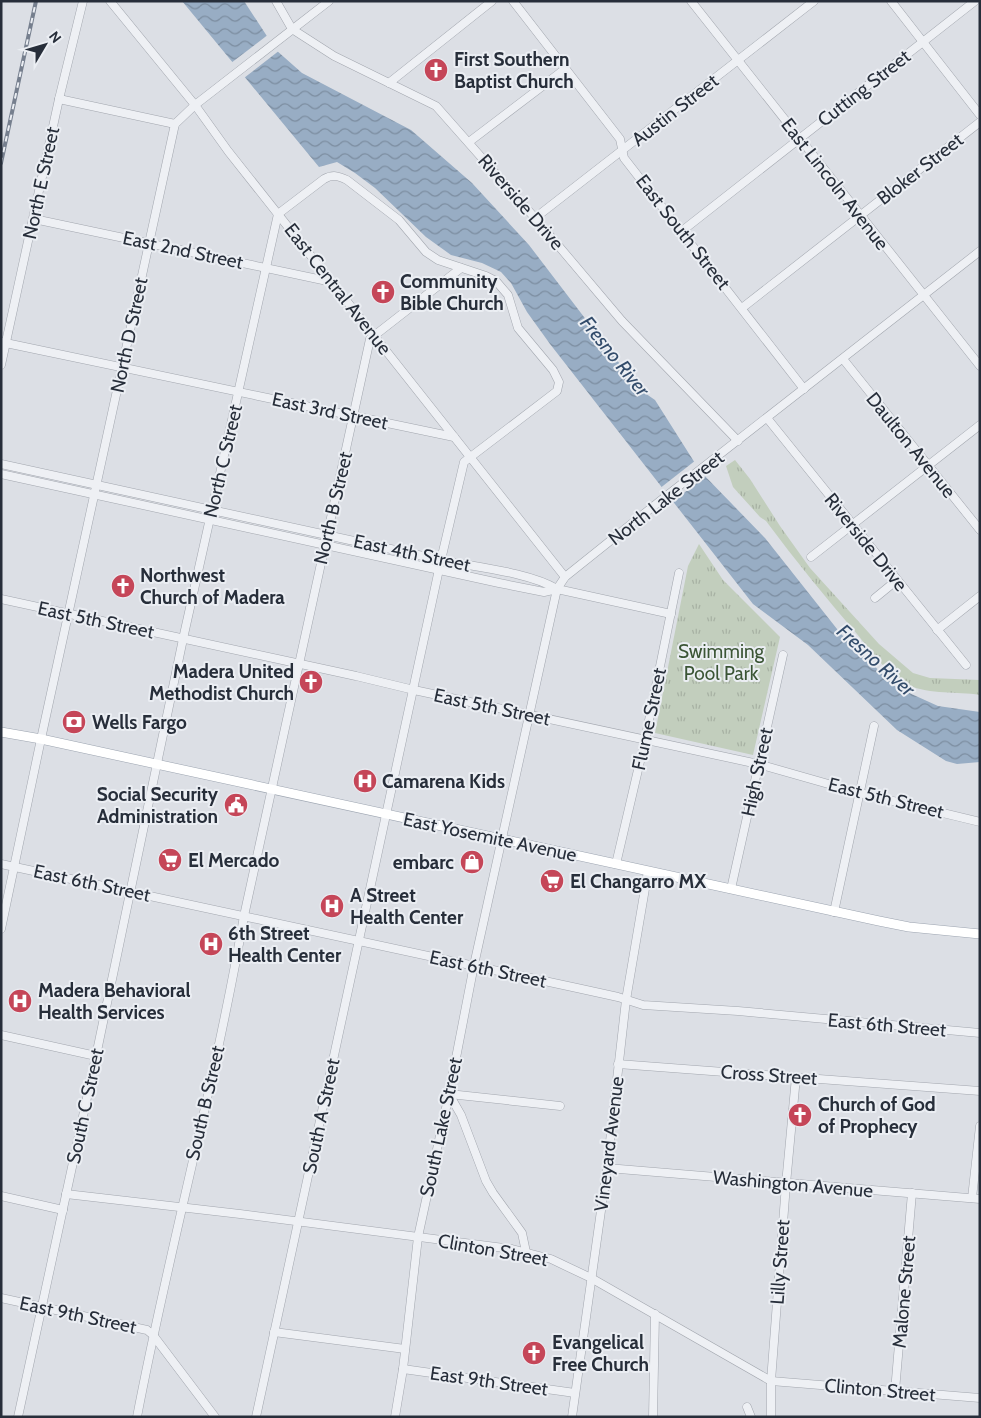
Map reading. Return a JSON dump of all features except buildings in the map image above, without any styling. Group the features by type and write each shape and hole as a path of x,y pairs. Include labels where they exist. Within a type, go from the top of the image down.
{"main road":[{"name":"East Yosemite Avenue","path":"1,732 41,739 834,912 909,927 980,934"}],"street":[{"name":"North E Street","path":"1,365 4,342 83,1"},
{"name":"East Central Avenue","path":"110,1 194,105 228,151 565,578"},
{"name":"Riverside Drive","path":"276,1 292,29 334,56 436,106 536,218 622,321 738,441"},
{"path":"59,99 175,124 194,105 329,1"},
{"path":"389,83 492,1"},
{"name":"East South Street","path":"513,1 620,139 624,158 804,389"},
{"name":"East Lincoln Avenue","path":"691,1 980,366"},
{"name":"Austin Street","path":"536,218 814,1"},
{"path":"892,1 980,115"},
{"name":"Cutting Street","path":"682,230 975,1"},
{"path":"469,142 565,69"},
{"name":"Bloker Street","path":"742,308 980,122"},
{"name":"North D Street","path":"1,929 175,124"},
{"path":"278,214 324,179 337,175 347,180 399,220 426,252 438,260 486,276 496,281 502,287 508,295 518,328 552,370 559,382 557,391 470,458"},
{"name":"North C Street","path":"156,765 278,214"},
{"name":"East 2nd Street","path":"34,219 332,282"},
{"name":"North Lake Street","path":"501,839 557,589 565,578 665,497 980,251"},
{"path":"374,335 461,268"},
{"name":"North B Street","path":"272,789 370,339 374,335"},
{"name":"East 3rd Street","path":"4,342 454,437"},
{"name":"Daulton Avenue","path":"843,359 980,530"},
{"name":"Riverside Drive","path":"767,418 966,665"},
{"path":"811,557 980,425"},
{"name":"South A Street","path":"256,1417 441,560 464,462 470,458"},
{"name":"East 4th Street","path":"1,464 96,486 499,571 545,582 557,589 671,614"},
{"name":"East 4th Street","path":"1,474 325,546 544,592 557,589"},
{"name":"Flume Street","path":"616,864 645,740 679,573"},
{"path":"875,598 897,580"},
{"path":"937,630 980,596"},
{"name":"East 5th Street","path":"1,599 758,764 860,793 980,822"},
{"name":"High Street","path":"731,889 783,655"},
{"path":"834,912 874,726"},
{"name":"South C Street","path":"18,1417 96,1056 156,765"},
{"name":"South B Street","path":"137,1417 153,1335 232,983 244,916 272,789"},
{"name":"South Lake Street","path":"396,1417 418,1237 501,839"},
{"name":"East 6th Street","path":"1,864 474,965 618,997 643,1005 738,1011 980,1033"},
{"name":"Vineyard Avenue","path":"572,1417 607,1168 626,1000 648,871"},
{"path":"1,1036 96,1056"},
{"name":"Cross Street","path":"618,1064 980,1091"},
{"name":"Lilly Street","path":"772,1417 770,1380 796,1077"},
{"path":"449,1094 560,1106"},
{"path":"449,1094 461,1115 493,1193 522,1233 526,1252"},
{"path":"976,1198 980,1126"},
{"name":"Washington Avenue","path":"607,1168 976,1198"},
{"name":"Malone Street","path":"895,1391 912,1193"},
{"name":"Clinton Street","path":"66,1194 298,1221 526,1252 559,1262 591,1278 770,1380 980,1398"},
{"path":"1,1196 63,1210"},
{"name":"East 9th Street","path":"1,1298 147,1330 153,1335"},
{"path":"653,1417 655,1314"},
{"path":"274,1332 405,1350"},
{"path":"153,1335 215,1417"},
{"name":"East 9th Street","path":"403,1369 575,1393"},
{"path":"747,1407 751,1417"}],"green space":[{"path":"735,460 810,568 879,644 913,673 930,678 980,680 980,695 935,692 917,688 901,681 887,669 822,592 766,521 760,517 733,487 726,466"},
{"name":"Swimming Pool Park","path":"699,544 723,580 780,637 753,755 655,733 688,566"}],"water":[{"path":"182,1 244,1 276,50 302,73 411,130 472,183 529,245 639,389 655,400 700,471 765,538 841,634 896,687 938,706 980,712 980,762 957,764 946,761 897,730 808,645 753,604 550,344 527,312 511,283 501,272 482,263 451,255 426,237 375,188 337,162 319,167"}],"pier":[{"path":"269,34 280,50 244,78 231,63"},
{"path":"696,460 707,475 671,503 659,489"}],"railway":[{"path":"1,163 36,1"}],"place":[{"name":"First Southern Baptist Church","path":"436,70"},
{"name":"Community Bible Church","path":"383,292"},
{"name":"Northwest Church of Madera","path":"123,586"},
{"name":"Madera United Methodist Church","path":"311,682"},
{"name":"Wells Fargo","path":"74,722"},
{"name":"Camarena Kids","path":"365,781"},
{"name":"Social Security Administration","path":"236,805"},
{"name":"El Mercado","path":"170,860"},
{"name":"embarc","path":"472,862"},
{"name":"El Changarro MX","path":"552,881"},
{"name":"A Street Health Center","path":"332,906"},
{"name":"6th Street Health Center","path":"211,944"},
{"name":"Madera Behavioral Health Services","path":"20,1001"},
{"name":"Church of God of Prophecy","path":"800,1115"},
{"name":"Evangelical Free Church","path":"534,1353"}],"water label":[{"name":"Fresno River","path":"615,356"},
{"name":"Fresno River","path":"876,660"}]}
